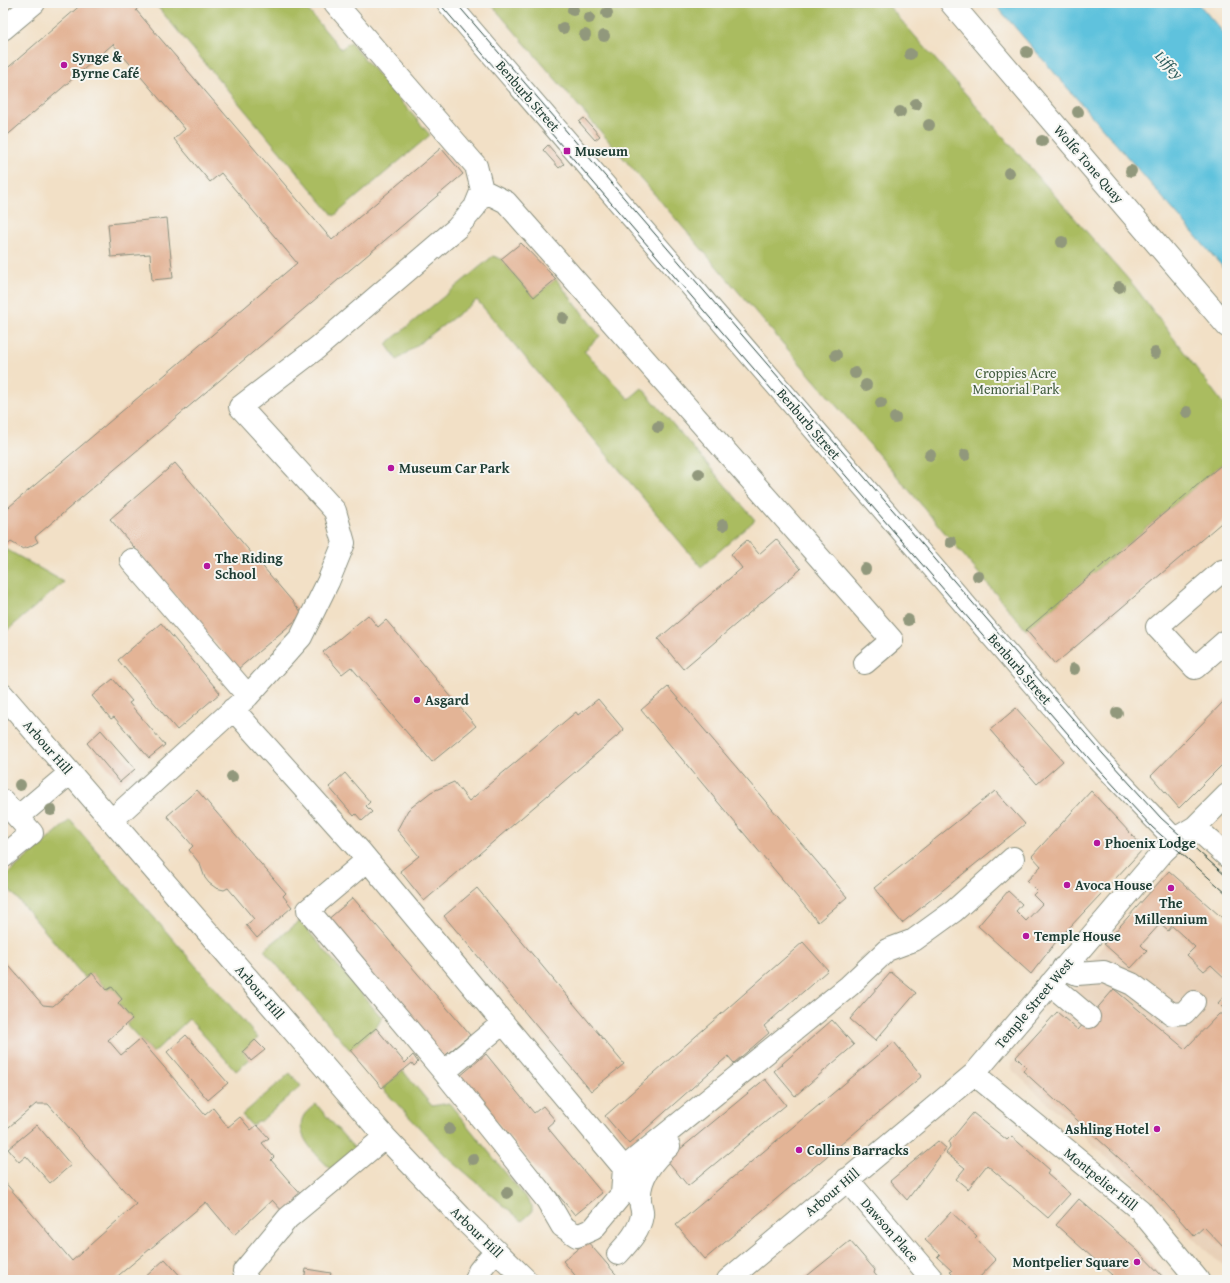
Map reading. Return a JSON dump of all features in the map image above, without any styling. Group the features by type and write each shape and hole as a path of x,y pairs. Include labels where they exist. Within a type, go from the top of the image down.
{"street":[{"path":"3,29 34,3"},
{"path":"112,821 241,702 301,637 328,582 344,543 335,511 240,408 317,348 457,228 475,207 482,190 476,166 335,3"},
{"name":"Benburb Street","path":"448,3 1098,759 1175,840"},
{"name":"Wolfe Tone Quay","path":"951,3 1227,326"},
{"path":"482,190 506,202 892,640 865,663"},
{"path":"132,560 241,702 370,863 624,1168 622,1194 593,1229 577,1236 562,1226 547,1200 444,1072 308,910 359,867 370,863"},
{"path":"1227,570 1222,571 1157,627 1195,668 1227,640"},
{"name":"Arbour Hill","path":"3,695 385,1137 423,1178 495,1251 526,1280"},
{"path":"18,817 70,773"},
{"name":"Temple Street West","path":"974,1074 1056,976 1175,840 1196,827 1227,795"},
{"path":"3,800 32,833 3,857"},
{"path":"1196,827 1227,856"},
{"path":"624,1168 744,1069 849,986 887,950 914,940 954,911 1013,858"},
{"path":"1056,976 1104,972 1132,984 1172,1014 1184,1013 1194,1002"},
{"path":"1056,976 1089,1017"},
{"path":"444,1072 503,1023"},
{"path":"618,1254 639,1226 643,1214 640,1200 642,1182 650,1166 666,1148 722,1100 744,1069"},
{"name":"Arbour Hill","path":"728,1280 974,1074"},
{"name":"Montpelier Hill","path":"974,1074 1140,1210 1198,1280"},
{"path":"247,1280 244,1271 288,1218 385,1137"},
{"name":"Dawson Place","path":"847,1179 933,1280"},
{"path":"476,1280 479,1271 495,1251"}],"shaded area":[{"name":"Ashling Hotel","path":"1169,871 1227,922 1227,1269 1011,1069 1012,1063 1057,1012 1104,944"}],"green space":[{"path":"158,3 302,3 341,49 350,42 430,135 334,216 156,5"},
{"name":"Croppies Acre Memorial Park","path":"490,3 886,3 1135,287 1227,409 1227,460 1026,630 914,496"},
{"path":"493,256 501,259 534,297 556,279 600,336 584,351 629,399 642,388 755,520 701,567 477,300 397,360 386,344"},
{"path":"4,548 64,582 3,634 3,549"},
{"path":"70,820 258,1038 243,1051 250,1059 236,1071 189,1019 153,1053 126,1024 132,1019 118,1003 122,999 112,987 107,990 92,973 85,978 3,882 3,878"},
{"path":"300,921 382,1018 376,1028 350,1050 264,950"},
{"path":"403,1071 432,1106 449,1103 530,1203 532,1206 532,1212 522,1221 447,1157 382,1088"},
{"path":"290,1073 301,1086 261,1121 258,1121 252,1126 242,1115"},
{"path":"316,1104 356,1150 332,1171 309,1146 302,1131 301,1123 304,1115"}],"water":[{"name":"Liffey","path":"994,3 1198,3 1227,37 1227,272"}],"building":[{"path":"83,3 143,3 136,10 332,240 441,148 463,174 35,537 38,542 23,549 11,542 3,549 3,512 297,263 221,173 210,182 174,139 185,129 113,44 3,139 3,72"},
{"path":"584,118 600,136 595,140 579,122"},
{"path":"548,145 564,164 559,168 543,150"},
{"path":"167,218 173,278 152,280 150,254 111,257 108,224"},
{"path":"521,243 556,279 534,297 501,259"},
{"path":"1227,460 1227,518 1055,664 1026,630"},
{"name":"The Riding School","path":"175,463 303,614 238,669 110,519"},
{"path":"776,539 801,569 683,669 658,639 742,568 731,554 747,540 759,554"},
{"name":"Asgard","path":"368,615 378,627 386,620 476,726 432,762 351,667 342,674 323,652"},
{"path":"161,623 220,693 177,730 118,660"},
{"path":"113,679 132,701 129,703 165,745 149,758 114,717 111,719 92,696"},
{"path":"668,687 847,897 818,922 641,710"},
{"path":"1227,698 1227,760 1179,808 1151,776"},
{"path":"598,699 624,730 424,901 400,871 419,856 397,830 408,810 431,792 454,782 469,801 576,712 578,715"},
{"path":"1016,708 1063,761 1037,784 990,730"},
{"path":"101,730 135,769 120,782 87,743"},
{"path":"345,773 370,802 366,806 372,812 362,821 356,814 354,816 329,787"},
{"path":"197,790 286,893 283,896 292,907 257,938 246,925 254,919 228,888 224,890 216,888 209,883 205,878 200,864 189,850 193,846 167,816"},
{"path":"995,791 1025,824 902,923 874,888"},
{"path":"1091,791 1144,848 1055,943 1031,974 978,926 1008,891 1022,904 1016,911 1026,921 1042,904 1033,895 1037,891 1027,881 1041,866 1032,856"},
{"path":"1169,871 1227,922 1227,980 1211,965 1204,971 1187,955 1195,947 1172,926 1168,931 1160,924 1141,945 1147,951 1131,968 1104,944"},
{"path":"477,888 624,1064 591,1091 444,916"},
{"path":"353,898 470,1035 442,1058 326,921"},
{"path":"803,942 828,970 764,1026 769,1033 734,1063 728,1056 629,1144 605,1116"},
{"path":"3,959 43,1005 53,1006 92,973 107,990 112,987 122,999 118,1003 132,1019 108,1040 121,1055 140,1039 205,1115 213,1108 228,1127 240,1117 251,1130 257,1125 269,1138 262,1143 274,1157 271,1160 303,1197 284,1213 272,1200 234,1235 206,1202 113,1280 3,1280 3,1180 72,1261 136,1204 48,1104 36,1104 3,1132"},
{"path":"891,972 916,993 875,1041 850,1019"},
{"name":"Ashling Hotel","path":"1114,989 1185,1049 1219,1014 1227,1014 1227,1251 1204,1227 1194,1236 1151,1187 1023,1071 1026,1067 1016,1057 1057,1012 1078,1030"},
{"path":"1227,993 1227,1012 1218,1003"},
{"path":"832,1020 854,1045 795,1096 774,1071"},
{"path":"376,1028 405,1063 413,1055 418,1062 414,1066 412,1063 382,1088 350,1050"},
{"path":"186,1035 228,1083 208,1100 167,1052"},
{"path":"255,1040 265,1050 251,1061 243,1051"},
{"name":"Collins Barracks","path":"894,1042 922,1076 705,1259 676,1225"},
{"path":"486,1054 534,1113 543,1106 555,1120 547,1127 602,1193 575,1215 459,1077"},
{"path":"765,1079 786,1105 688,1186 667,1160"},
{"path":"973,1113 1007,1140 1011,1136 1050,1170 1047,1174 1070,1194 1048,1218 987,1165 968,1189 956,1179 965,1168 946,1153 950,1148 949,1142"},
{"path":"37,1125 71,1165 50,1183 26,1156 19,1162 8,1149"},
{"path":"938,1141 946,1148 907,1200 890,1181"},
{"path":"1079,1199 1137,1250 1166,1280 1108,1280 1112,1275 1056,1225"},
{"path":"951,1212 977,1236 975,1238 996,1260 977,1280 958,1280 950,1272 952,1271 937,1257 940,1254 925,1240"},
{"path":"587,1241 621,1280 579,1280 563,1261"},
{"path":"850,1241 875,1270 874,1273 880,1280 802,1280"},
{"path":"165,1259 184,1280 142,1280"},
{"path":"306,1269 331,1273 329,1280 304,1280"}],"tram line":[{"path":"439,3 1093,763 1152,827 1227,894"},
{"path":"456,3 1103,754 1161,818 1227,877"}],"place":[{"name":"Synge & Byrne Café","path":"64,65"},
{"name":"Museum","path":"567,151"},
{"name":"Museum Car Park","path":"391,468"},
{"name":"The Riding School","path":"207,566"},
{"name":"Asgard","path":"417,700"},
{"name":"Phoenix Lodge","path":"1097,843"},
{"name":"Avoca House","path":"1067,885"},
{"name":"The Millennium","path":"1171,888"},
{"name":"Temple House","path":"1026,936"},
{"name":"Ashling Hotel","path":"1157,1129"},
{"name":"Collins Barracks","path":"799,1150"},
{"name":"Montpelier Square","path":"1137,1262"}]}
